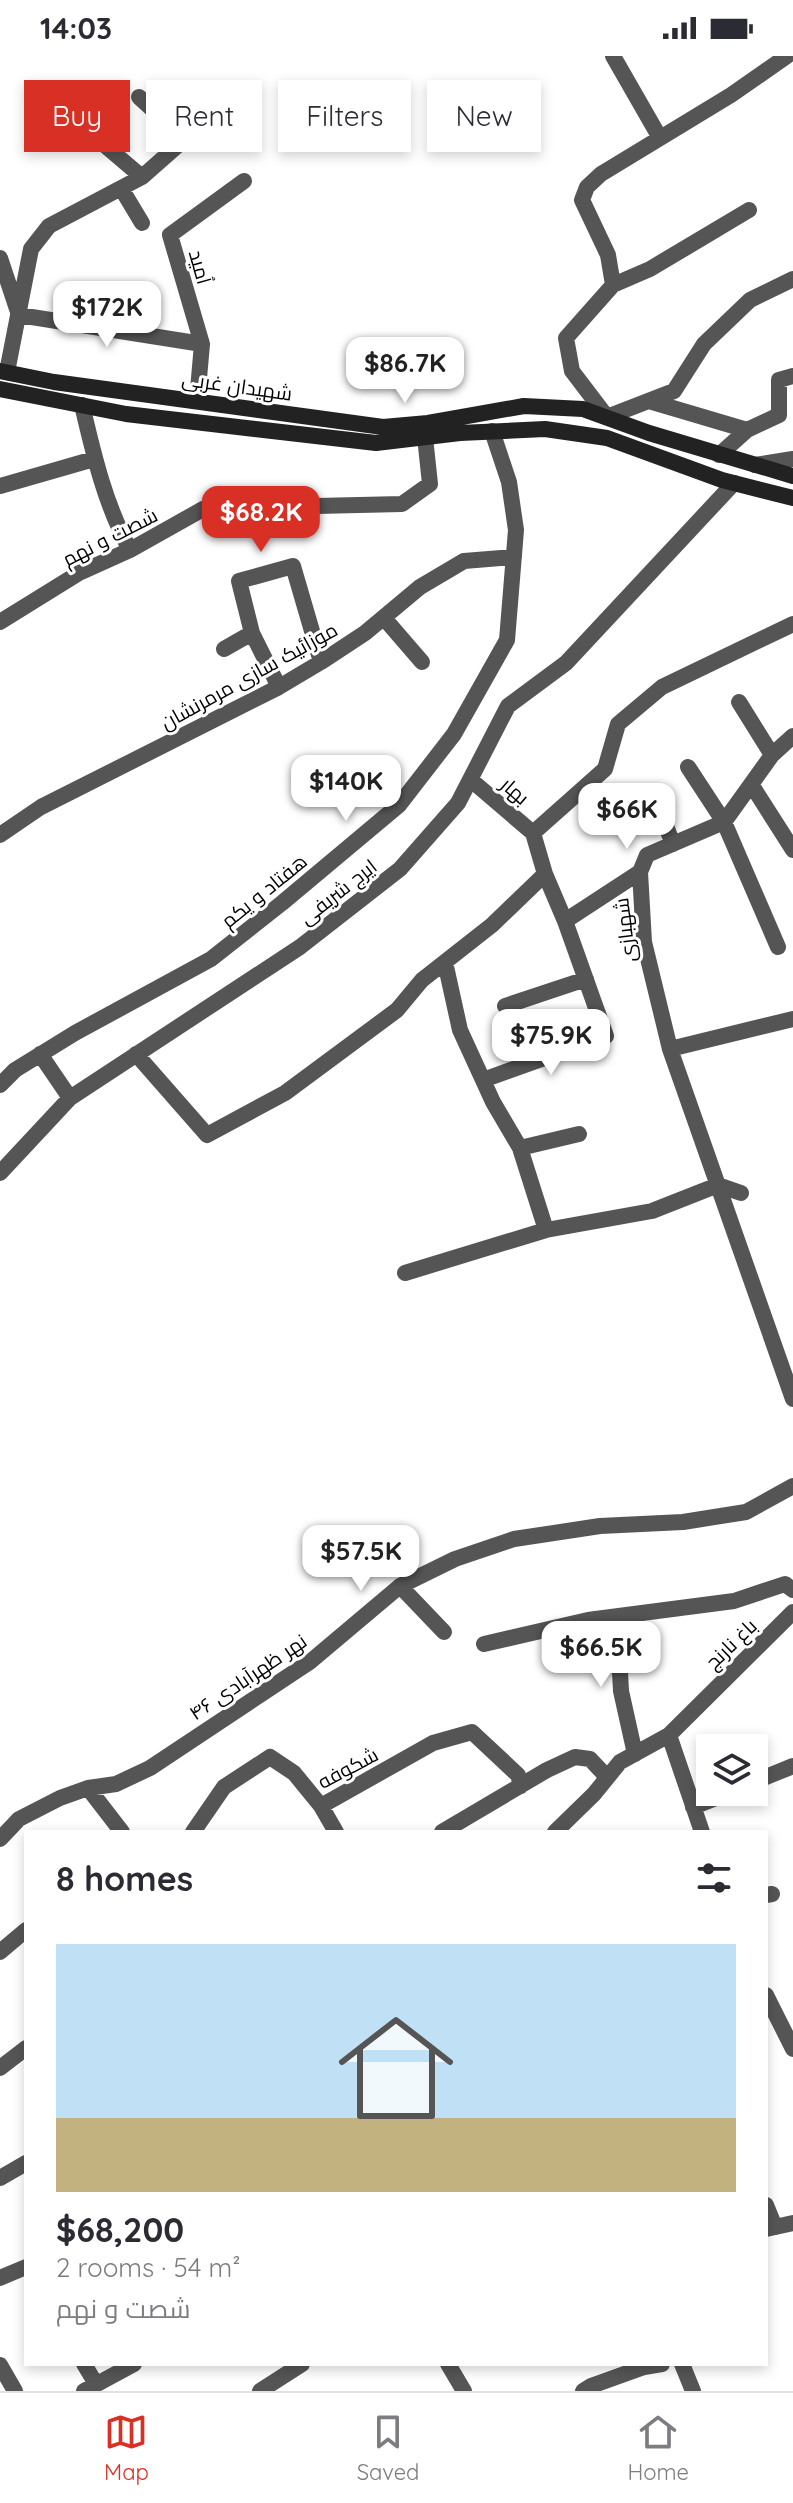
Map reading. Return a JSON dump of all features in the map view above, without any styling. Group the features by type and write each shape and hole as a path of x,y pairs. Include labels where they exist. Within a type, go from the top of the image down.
{"main road":[{"name":"شهیدان غربی","path":"4,372 54,382 383,427 428,423 524,406 583,409 719,455 793,476"},
{"name":"شهیدان غربی","path":"0,389 126,414 376,443 545,429 607,438 734,483 793,498"}],"street":[{"path":"613,56 660,138"},
{"path":"613,285 608,255 582,200 587,187 601,174 731,95 787,56"},
{"path":"139,97 146,103"},
{"path":"113,152 142,177"},
{"path":"4,372 19,315 31,249 49,226 142,177 170,152"},
{"name":"اُمید","path":"197,401 202,344 170,235 244,181"},
{"path":"121,188 142,223"},
{"path":"749,210 650,269 613,285 566,338 572,371 607,417 674,391 704,344 750,300 793,279"},
{"path":"0,258 19,315"},
{"path":"19,315 202,344"},
{"path":"719,455 747,430 779,415 779,380 793,376"},
{"path":"649,401 747,430"},
{"path":"82,405 100,483 130,550"},
{"name":"هفتاد و یکم","path":"0,1085 15,1070 75,1033 211,959 399,805 454,734 507,640 516,530 509,482 492,431"},
{"name":"شصت و نهم","path":"0,622 79,573 130,550 203,509 234,505 402,504 430,484 425,437"},
{"path":"0,486 94,459"},
{"path":"752,465 793,459"},
{"name":"ایرج شریفی","path":"0,1173 70,1098 300,947 400,869 458,803 508,706 566,663 734,483"},
{"name":"موزائیک سازی مرمرنشان","path":"0,835 41,807 279,687 384,618 420,587 464,561 514,557"},
{"path":"279,687 252,633 239,581 293,566 321,662"},
{"path":"384,618 422,662"},
{"path":"483,1080 606,1036 545,874 533,833 605,769 618,724 662,687 793,624"},
{"path":"224,649 252,633"},
{"path":"739,702 772,755"},
{"path":"724,822 772,755 793,736"},
{"path":"688,767 724,822 778,947"},
{"name":"بهار","path":"471,780 533,833"},
{"path":"751,784 793,850"},
{"path":"653,793 673,844"},
{"name":"شهبازی","path":"724,822 647,855 640,872 644,942 670,1049 793,1399"},
{"path":"565,921 640,872"},
{"path":"136,1054 207,1135 285,1093 397,1010 422,980 492,925 545,874"},
{"path":"445,962 460,1030 520,1148 546,1230"},
{"path":"505,1006 586,979"},
{"path":"670,1049 793,1019"},
{"path":"40,1054 70,1098"},
{"path":"520,1148 579,1134"},
{"path":"405,1273 546,1230 652,1211 718,1185 741,1193"},
{"name":"نهر ظهرآبادی ۴۶","path":"0,1839 19,1819 88,1788 116,1784 150,1768 311,1661 400,1586 455,1559 514,1539 600,1526 683,1522 746,1512 793,1486"},
{"name":"باغ نارنج","path":"484,1644 588,1620 734,1601 785,1584 793,1590"},
{"path":"400,1586 444,1632"},
{"name":"باغ نارنج","path":"557,1830 620,1762 669,1735 793,1612"},
{"path":"617,1617 621,1691 635,1754"},
{"name":"شکوفه","path":"194,1830 224,1787 270,1757 294,1773 321,1806 433,1743 472,1732 518,1775 521,1786"},
{"path":"669,1735 701,1830"},
{"path":"445,1830 575,1757 590,1759 607,1777"},
{"path":"768,1776 793,1766"},
{"path":"88,1788 120,1830"},
{"path":"321,1806 335,1830"},
{"path":"0,1952 24,1932"},
{"path":"768,1998 786,2022 793,2049"},
{"path":"0,2068 24,2050"},
{"path":"0,2178 24,2164"},
{"path":"771,2228 793,2223"},
{"path":"0,2278 24,2268"},
{"path":"0,2365 15,2391"},
{"path":"84,2366 90,2388 130,2366"},
{"path":"260,2391 299,2366"},
{"path":"449,2366 464,2391"},
{"path":"683,2366 693,2391"},
{"path":"583,2391 628,2368"}]}
